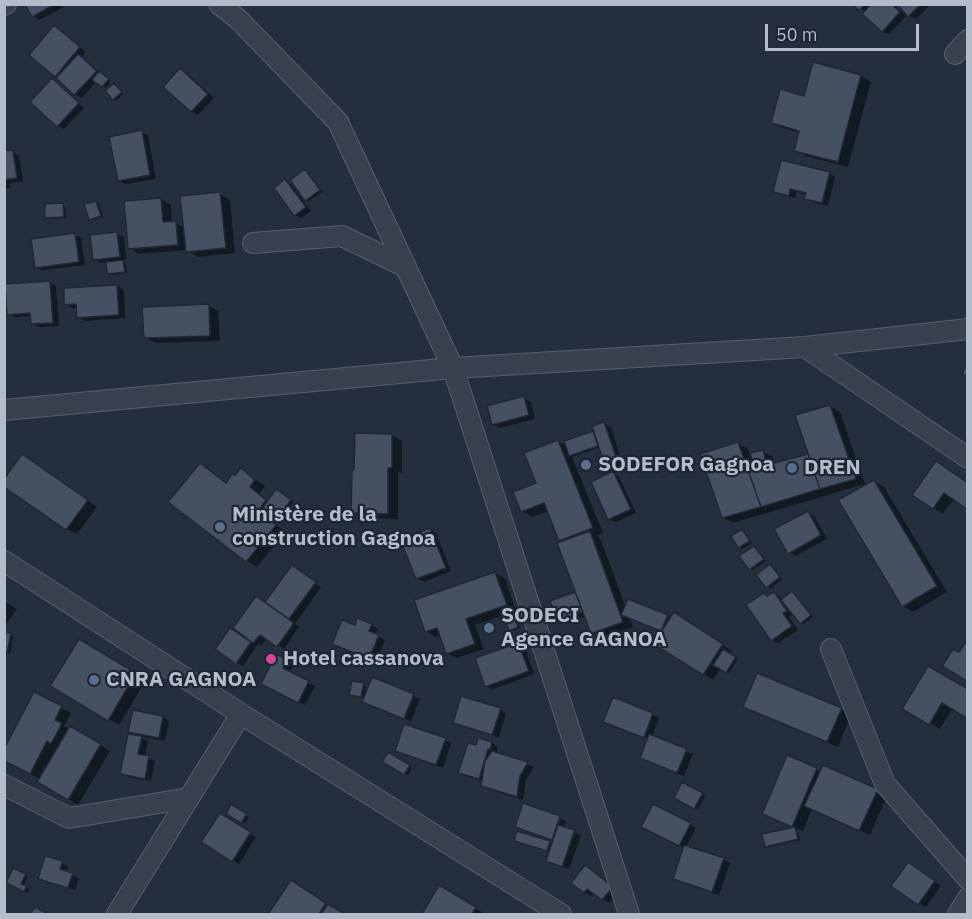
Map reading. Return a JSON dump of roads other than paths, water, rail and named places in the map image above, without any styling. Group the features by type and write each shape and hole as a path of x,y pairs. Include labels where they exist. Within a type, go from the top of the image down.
{"street":[{"path":"219,4 238,19 338,122 453,368 629,915"},
{"path":"253,243 342,236 406,267"},
{"path":"4,410 453,368 805,347 968,329"},
{"path":"805,347 968,458"},
{"path":"4,561 241,714 561,915"},
{"path":"831,649 885,784 968,879"},
{"path":"117,915 241,714"},
{"path":"4,785 69,819 189,798"},
{"path":"958,915 968,898"}],"place":[{"name":"SODEFOR Gagnoa","path":"586,465"},
{"name":"DREN","path":"792,468"},
{"name":"Ministère de la construction Gagnoa","path":"220,527"},
{"name":"SODECI Agence GAGNOA","path":"489,628"},
{"name":"Hotel cassanova","path":"271,659"},
{"name":"CNRA GAGNOA","path":"94,680"}]}
